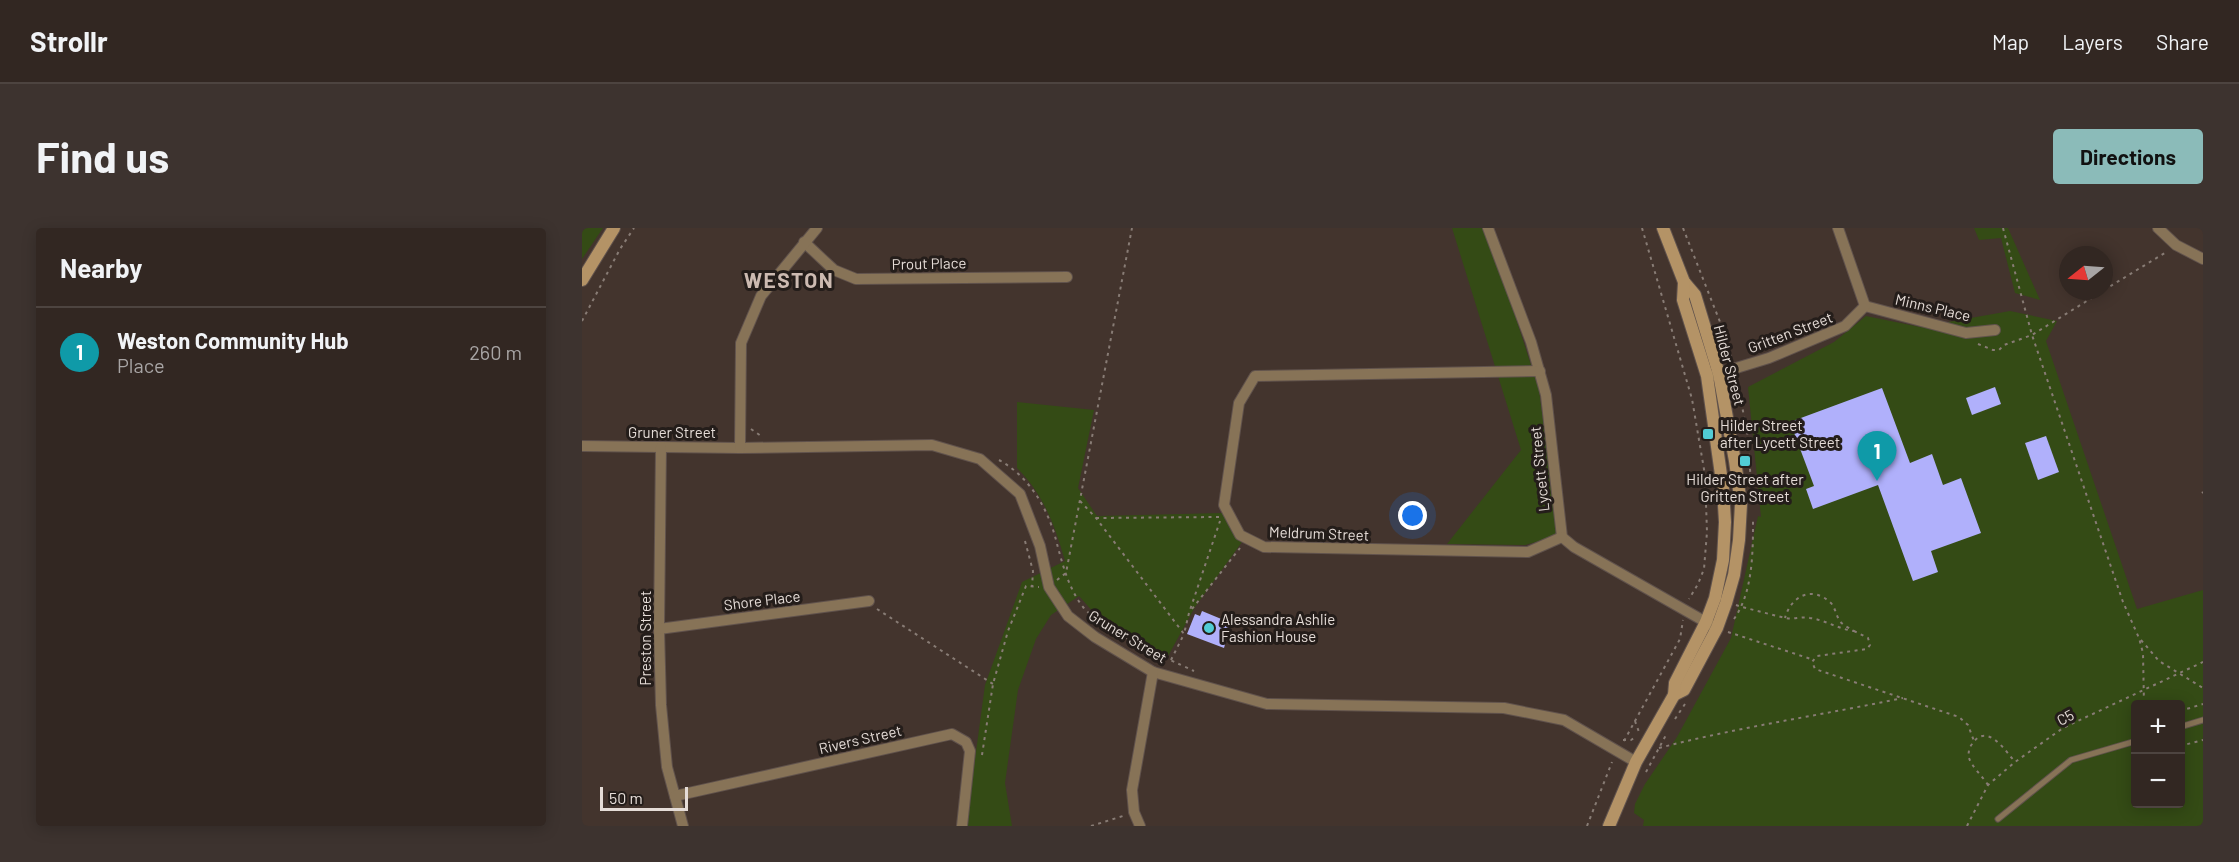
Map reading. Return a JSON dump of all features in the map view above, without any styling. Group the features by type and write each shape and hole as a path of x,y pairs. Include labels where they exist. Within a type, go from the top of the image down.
{"street":[{"path":"582,280 614,228"},
{"path":"740,448 741,343 761,296 817,228"},
{"name":"Lycett Street","path":"1488,228 1531,342 1546,395 1562,537"},
{"name":"Hilder Street","path":"1609,826 1636,762 1674,695 1684,690 1718,630 1734,575 1739,540 1741,504 1736,461 1695,295 1684,282 1664,228"},
{"path":"1838,228 1865,306"},
{"path":"2158,228 2176,245 2203,259"},
{"name":"Prout Place","path":"804,242 834,270 856,279 1067,277"},
{"name":"Minns Place","path":"1865,306 1966,333 1995,330"},
{"name":"Gritten Street","path":"1713,375 1768,358 1845,326 1865,306"},
{"name":"Meldrum Street","path":"1540,371 1255,376 1239,403 1224,505 1240,535 1264,547 1528,552 1562,537"},
{"name":"Hilder Street","path":"1713,375 1725,522 1723,560 1715,597 1718,630"},
{"name":"Gruner Street","path":"582,447 740,448 932,445 980,459 1020,494 1040,546 1049,587 1068,616 1095,637 1153,672 1267,704 1504,708 1564,720 1636,762"},
{"name":"Preston Street","path":"661,447 659,628 661,705 667,767 683,826"},
{"path":"1562,537 1574,547 1718,630"},
{"name":"Shore Place","path":"659,628 869,601"},
{"path":"1140,826 1134,812 1132,790 1153,672"},
{"name":"Rivers Street","path":"675,796 952,735 966,742 970,752 962,826"}],"lane":[{"path":"2185,726 2203,720"},
{"path":"1998,819 2071,760 2131,742"}],"path":[{"path":"582,321 620,249 634,228"},
{"path":"982,754 993,684 1008,631 1026,586 1049,587 1066,573 1132,228"},
{"path":"1587,826 1609,766 1680,639 1682,610 1698,584 1704,569 1707,532 1705,475 1692,399 1642,228"},
{"path":"2003,228 2032,335 2123,602 2139,638 2143,653 2144,700"},
{"path":"2113,285 2176,245"},
{"path":"1974,343 1996,350 2032,335 2088,300"},
{"path":"749,427 763,438"},
{"path":"991,455 1022,476 1043,505 1050,519 1066,573 1078,600 1097,621 1196,672"},
{"path":"1080,501 1096,518 1184,634"},
{"path":"1096,518 1221,517 1184,634 1171,660"},
{"path":"1024,536 1033,571 1032,587"},
{"path":"1189,613 1247,538"},
{"path":"1785,618 1787,610 1798,597 1804,594 1812,594 1830,603 1840,621 1868,638 1870,645 1867,649 1817,656 1813,659 1812,665 1821,672 1959,717 1968,725 1974,741"},
{"path":"869,601 878,610 993,684"},
{"path":"1726,603 1785,618 1808,617 1854,631"},
{"path":"1742,607 1718,630 1813,659"},
{"path":"2139,638 2159,661 2203,688"},
{"name":"C5","path":"1967,826 1988,785 2015,762 2064,728 2203,662"},
{"path":"1659,748 1734,730 1904,698"},
{"path":"1675,720 1687,701"},
{"path":"2185,710 2203,704"},
{"path":"1615,736 1624,741 1640,733 1635,721"},
{"path":"1644,775 1670,729"},
{"path":"1988,785 1969,758 1969,750 1974,741 1983,736 1994,738 2015,762"},
{"path":"2185,745 2203,740"},
{"path":"1091,826 1134,812"}],"green space":[{"path":"582,228 603,228 582,259"},
{"path":"1452,228 1487,228 1539,390 1558,536 1525,545 1447,544 1521,450"},
{"path":"1974,228 2008,228 2040,300 2015,293 2001,238 1979,240"},
{"path":"2010,311 2057,321 2046,341 2137,609 2203,590 2203,826 1643,826 1644,820 1634,813 1635,804 1645,784 1677,737 1731,638 1758,516 1761,517 1748,387 1834,342 1866,316 1920,327"},
{"path":"1017,402 1094,410 1078,488 1097,516 1223,513 1242,542 1195,607 1168,656 1095,614 1079,596 1051,615 1036,639 1018,690 1005,783 1012,826 966,826 985,685 1022,582 1065,561 1041,500 1017,468"}],"building":[{"path":"1995,387 2001,404 1972,415 1966,398"},
{"path":"1882,388 1910,463 1932,454 1943,485 1961,478 1981,533 1931,551 1938,572 1913,581 1878,485 1813,509 1806,489 1814,486 1790,422"},
{"path":"2046,436 2059,472 2038,480 2025,443"},
{"name":"Alessandra Ashlie Fashion House","path":"1202,611 1231,623 1224,648 1187,634 1195,614 1200,616"}],"place":[{"name":"Hilder Street after Lycett Street","path":"1708,434"},
{"name":"Hilder Street after Gritten Street","path":"1745,461"},
{"name":"Weston Community Hub","path":"1877,481"},
{"name":"Alessandra Ashlie Fashion House","path":"1209,628"}],"district":[{"name":"WESTON","path":"789,279"}]}
